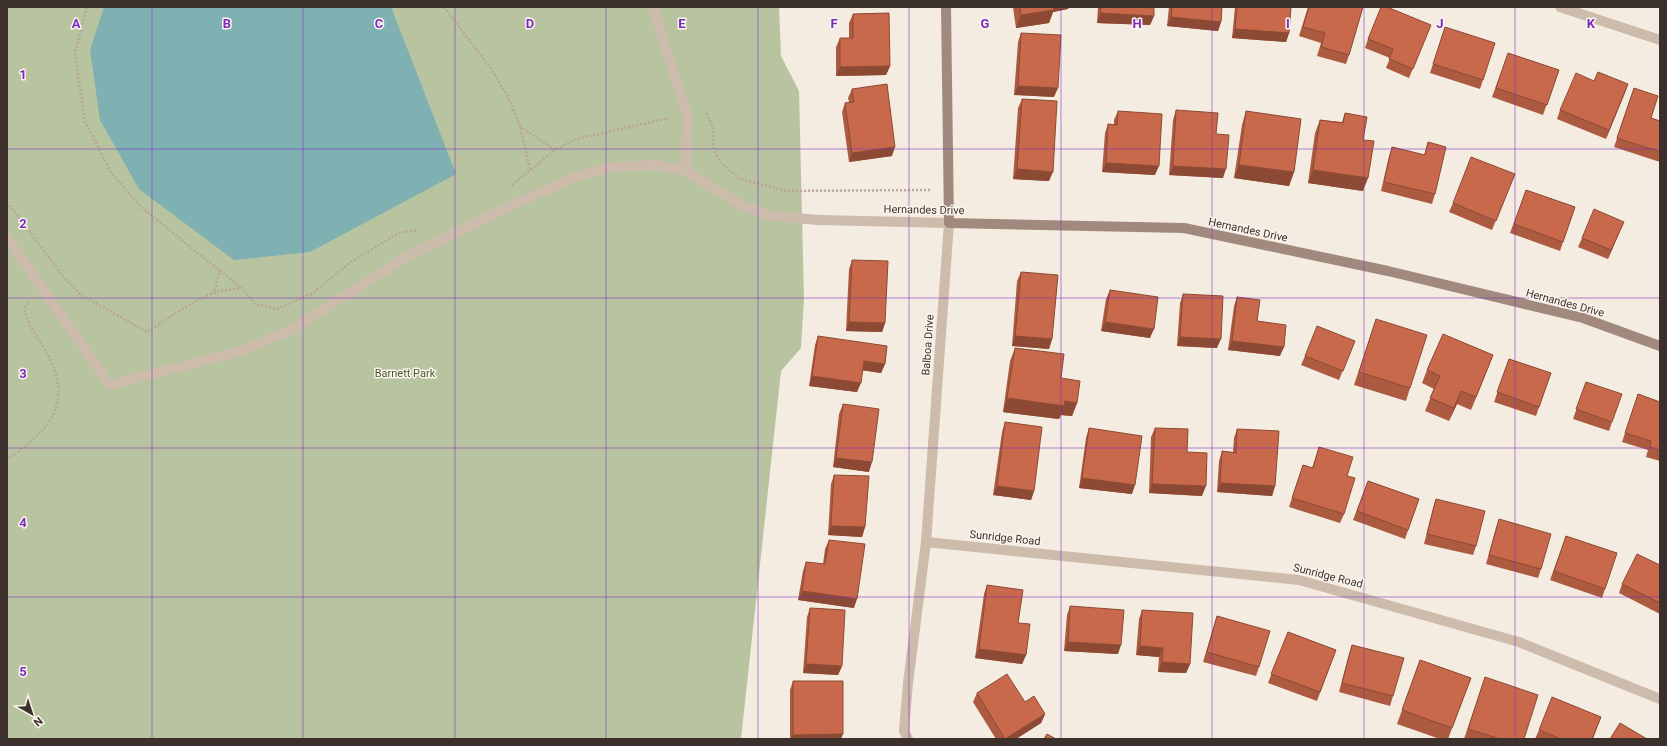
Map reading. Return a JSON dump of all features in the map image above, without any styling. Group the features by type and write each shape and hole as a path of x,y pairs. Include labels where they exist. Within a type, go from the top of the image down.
{"street":[{"path":"7,238 110,385 241,351 284,333 408,256 574,177 620,166 655,165 686,171 687,115 652,7"},
{"name":"Balboa Drive","path":"908,739 904,731 908,683 926,542 948,223 946,7"},
{"path":"1560,7 1660,40"},
{"name":"Hernandes Drive","path":"686,171 746,208 772,216 820,220 1184,228 1388,271 1583,318 1660,346"},
{"name":"Sunridge Road","path":"926,542 1299,580 1519,642 1660,699"}],"path":[{"path":"88,7 75,54 85,122 112,174 141,206 242,288 255,304 277,309 313,293 351,262 399,233 421,230"},
{"path":"444,7 492,70 510,101 520,126 530,169"},
{"path":"509,187 555,150 577,138 687,115 706,113 713,127 713,146 720,162 740,179 786,191 948,190"},
{"path":"520,126 555,150"},
{"path":"7,202 62,275 81,294 147,332 174,314 214,293 242,288"},
{"path":"214,293 220,271"},
{"path":"7,458 12,457 41,433 53,417 59,393 52,364 28,324 24,309 34,296 62,275"}],"green space":[{"name":"Barnett Park","path":"7,7 779,7 781,56 799,91 804,298 801,348 781,371 741,739 7,739"}],"water":[{"path":"104,7 392,7 456,174 310,252 234,260 139,189 100,120 90,50"}],"building":[{"path":"1020,7 1053,7 1054,10 1021,15"},
{"path":"1101,7 1154,7 1154,16 1100,13"},
{"path":"1172,7 1222,7 1221,22 1171,17"},
{"path":"1237,7 1291,7 1289,33 1235,29"},
{"path":"1309,7 1363,7 1349,55 1321,47 1325,33 1303,27"},
{"path":"1381,7 1387,7 1431,25 1413,69 1389,59 1393,49 1368,39"},
{"path":"889,13 890,66 840,67 840,38 853,38 853,14"},
{"path":"1445,27 1495,43 1483,80 1433,64"},
{"path":"1021,33 1061,35 1058,88 1018,86"},
{"path":"1508,53 1559,70 1547,105 1496,88"},
{"path":"1598,72 1628,84 1609,130 1560,110 1576,73 1594,81"},
{"path":"887,84 895,147 852,153 845,103 854,102 852,89"},
{"path":"1634,88 1658,96 1651,118 1660,121 1660,152 1617,138"},
{"path":"1022,99 1057,101 1053,172 1017,169"},
{"path":"1176,110 1218,113 1216,134 1229,135 1226,169 1173,166"},
{"path":"1118,111 1162,114 1159,166 1106,163 1108,124 1117,125"},
{"path":"1246,111 1301,119 1294,172 1239,165"},
{"path":"1345,113 1367,117 1363,140 1374,141 1368,178 1313,170 1320,120 1343,123"},
{"path":"1428,142 1446,147 1435,194 1384,182 1392,147 1425,155"},
{"path":"1471,157 1515,174 1496,221 1453,203"},
{"path":"1526,190 1575,207 1563,242 1514,224"},
{"path":"1594,209 1624,222 1611,250 1582,238"},
{"path":"852,260 888,261 885,323 849,322"},
{"path":"1021,272 1058,275 1052,339 1015,336"},
{"path":"1110,290 1158,297 1154,329 1105,322"},
{"path":"1183,294 1223,296 1221,339 1180,337"},
{"path":"1237,297 1260,300 1257,321 1286,325 1284,347 1232,341"},
{"path":"1376,319 1427,335 1410,388 1359,372"},
{"path":"1317,326 1355,341 1343,371 1305,356"},
{"path":"1443,334 1493,355 1476,397 1461,391 1454,408 1430,398 1440,376 1427,370"},
{"path":"818,336 887,346 885,364 864,361 861,383 812,376"},
{"path":"1015,348 1064,354 1061,378 1080,381 1077,403 1065,401 1064,406 1007,398"},
{"path":"1509,359 1551,373 1539,407 1497,392"},
{"path":"1586,382 1622,394 1612,422 1576,409"},
{"path":"1638,394 1660,402 1660,451 1650,447 1651,441 1625,433"},
{"path":"843,404 879,409 872,462 836,458"},
{"path":"1005,422 1042,427 1034,491 997,486"},
{"path":"1089,428 1142,436 1135,485 1082,478"},
{"path":"1155,428 1188,429 1187,452 1207,453 1206,486 1152,484"},
{"path":"1237,429 1279,431 1275,486 1220,483 1222,451 1236,453"},
{"path":"1319,447 1353,457 1347,476 1355,478 1344,514 1292,498 1303,465 1313,468"},
{"path":"834,475 869,476 865,527 831,526"},
{"path":"1368,481 1419,499 1408,530 1357,511"},
{"path":"1436,499 1485,511 1476,546 1427,534"},
{"path":"1499,519 1551,534 1541,569 1489,555"},
{"path":"1566,536 1617,553 1605,589 1554,571"},
{"path":"829,540 865,544 857,599 802,591 806,562 825,564"},
{"path":"1637,554 1660,565 1660,603 1622,584"},
{"path":"987,585 1023,590 1018,623 1030,624 1026,655 979,649"},
{"path":"1070,606 1124,610 1121,645 1068,642"},
{"path":"810,608 845,610 842,666 806,664"},
{"path":"1142,610 1193,613 1190,664 1162,662 1163,648 1140,646"},
{"path":"1217,616 1270,631 1259,667 1207,652"},
{"path":"1288,632 1336,650 1320,692 1271,674"},
{"path":"1352,645 1404,658 1393,696 1342,683"},
{"path":"1420,660 1471,678 1452,728 1402,710"},
{"path":"1007,674 1025,702 1034,696 1045,714 1005,739 977,693"},
{"path":"1485,677 1538,695 1524,739 1500,739 1468,729"},
{"path":"793,681 843,681 843,734 793,735"},
{"path":"1552,697 1601,717 1592,739 1561,739 1539,730"},
{"path":"1620,723 1647,739 1610,739"},
{"path":"1047,734 1056,739 1044,739"}]}
